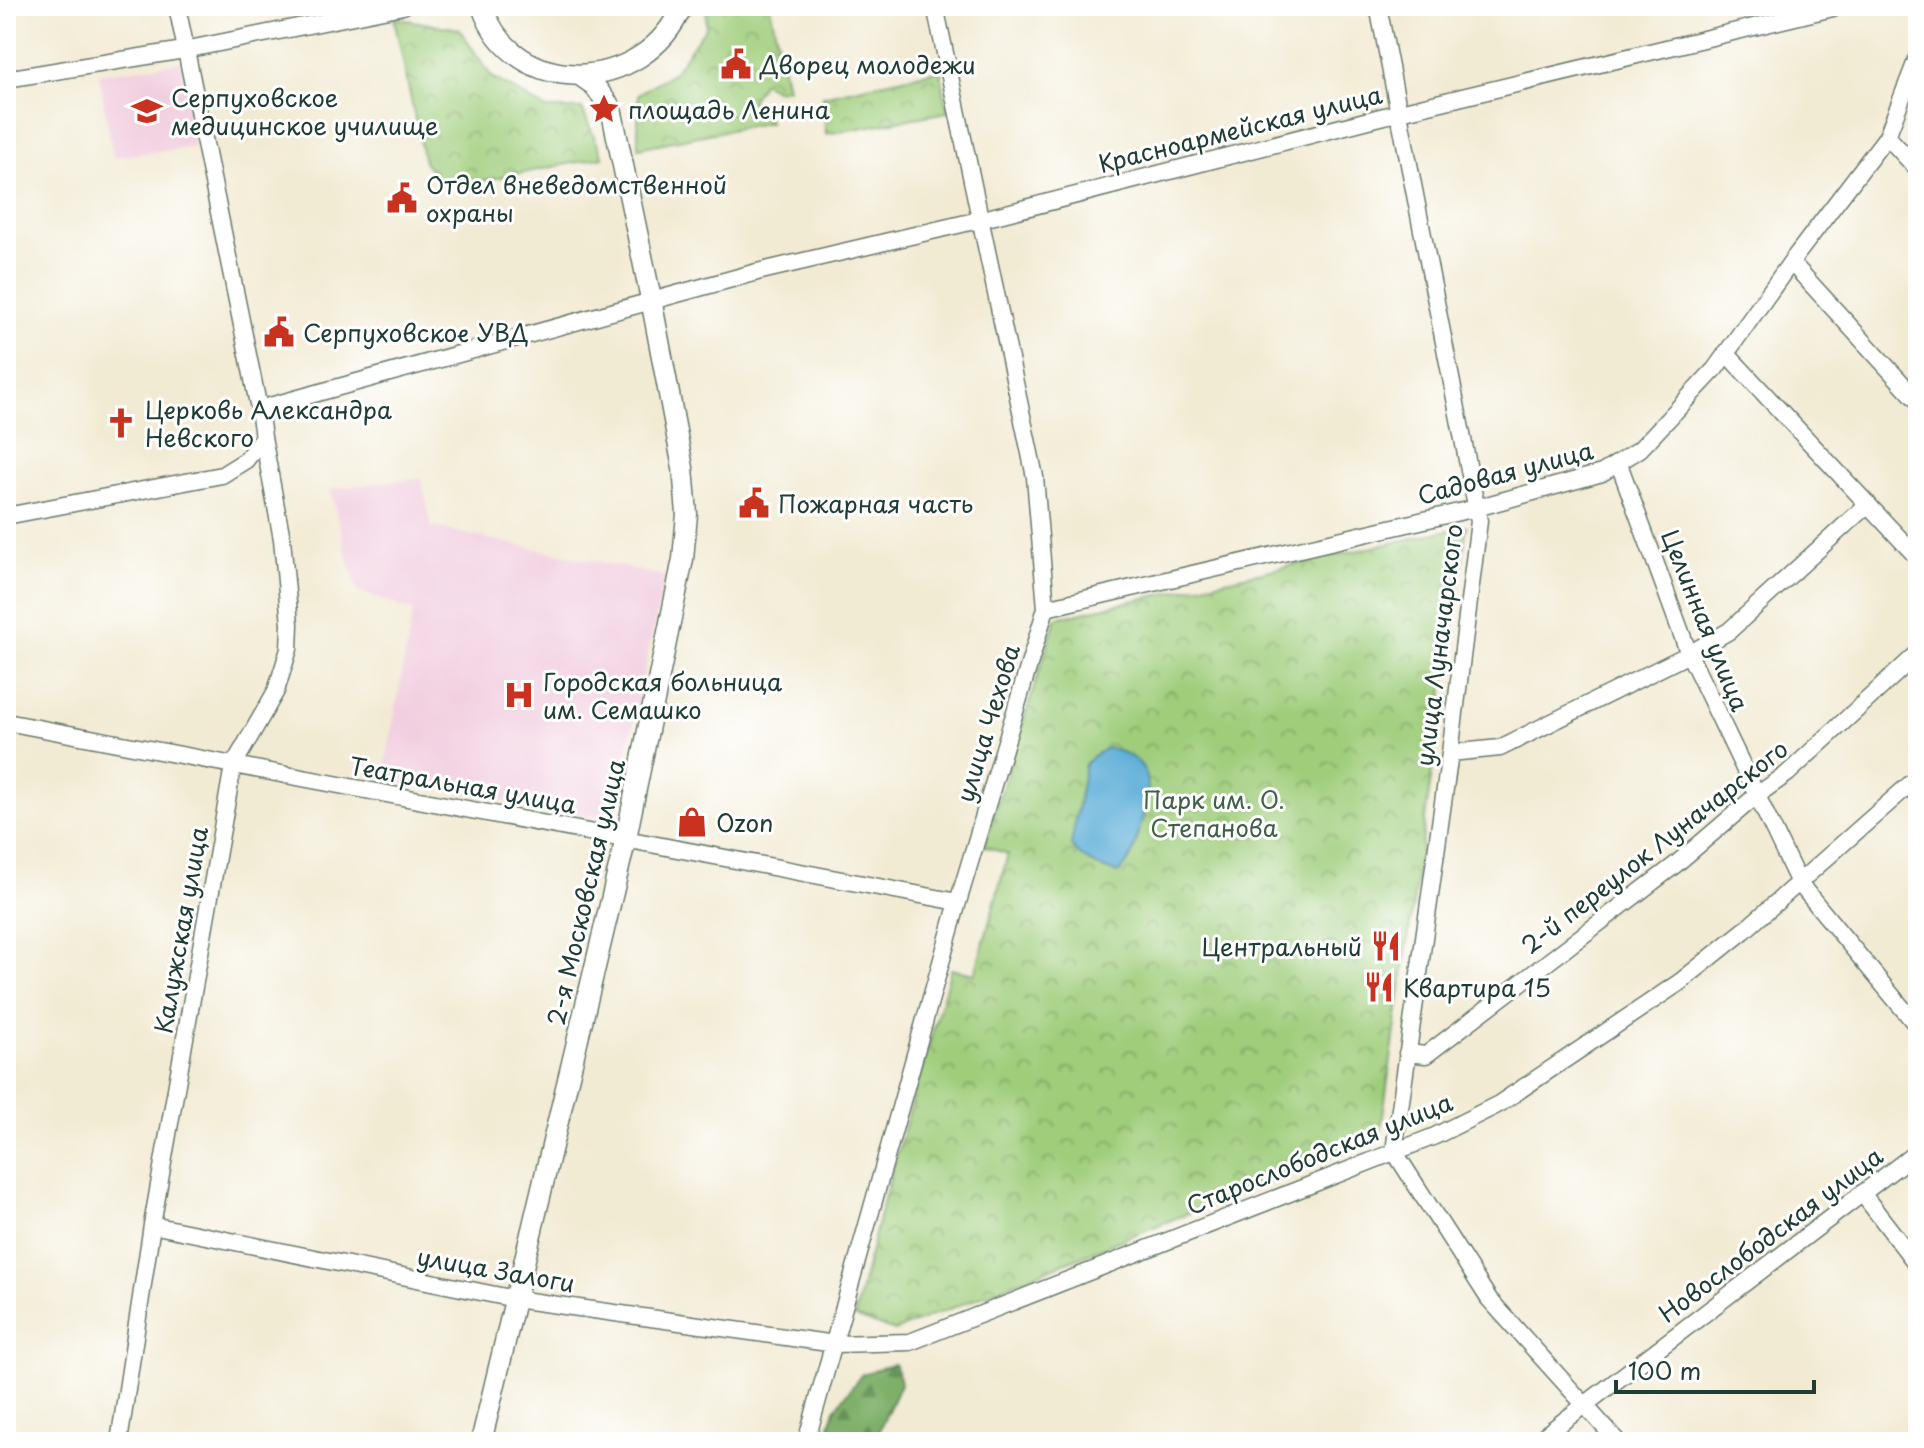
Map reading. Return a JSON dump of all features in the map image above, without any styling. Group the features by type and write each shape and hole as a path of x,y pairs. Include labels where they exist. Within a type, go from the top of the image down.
{"street":[{"path":"177,6 259,409"},
{"path":"6,79 184,50 403,6"},
{"path":"479,8 515,53 549,70 581,76 625,66 645,55 662,39 682,6"},
{"name":"улица Чехова","path":"806,1442 958,902 1046,608 1035,477 983,219 935,6"},
{"name":"улица Луначарского","path":"1378,6 1479,521 1394,1151"},
{"name":"Красноармейская улица","path":"259,409 651,299 983,219 1400,112 1841,6"},
{"name":"Садовая улица","path":"1046,608 1476,508 1602,473 1619,464 1640,449 1715,369 1791,262 1887,136 1918,56"},
{"path":"611,108 617,80 625,66"},
{"path":"581,76 594,85 611,108"},
{"name":"2-я Московская улица","path":"481,1442 626,838 683,559 687,514 683,468 611,108"},
{"path":"1887,136 1918,170"},
{"path":"1791,262 1918,401"},
{"path":"1726,353 1918,558"},
{"name":"Калужская улица","path":"119,1442 152,1225 233,766 276,691 289,649 290,624 282,539 259,409"},
{"path":"6,516 222,475 246,460 263,437"},
{"name":"Целинная улица","path":"1619,464 1689,654 1799,883 1918,1027"},
{"path":"1450,753 1500,748 1729,631 1868,504"},
{"name":"2-й переулок Луначарского","path":"1407,1053 1426,1055 1675,865 1757,795 1787,774 1918,653"},
{"name":"Театральная улица","path":"6,722 958,902"},
{"name":"Старослободская улица","path":"835,1344 910,1342 1435,1136 1499,1104 1680,982 1799,883 1918,777"},
{"path":"1394,1151 1489,1299 1618,1442"},
{"name":"Новослободская улица","path":"1536,1442 1918,1151"},
{"path":"1862,1193 1918,1266"},
{"name":"улица Залоги","path":"152,1225 515,1299 835,1344"}],"shaded area":[{"name":"Серпуховское медицинское училище","path":"181,62 194,147 113,157 99,74"},
{"name":"Городская больница им. Семашко","path":"421,478 432,527 665,576 614,812 605,819 383,778 413,611 357,591 330,489"}],"green space":[{"path":"707,6 770,6 787,88 777,90 763,82 751,101 764,109 769,122 638,148 638,94 674,72 706,27"},
{"path":"394,18 459,29 491,76 546,109 582,109 603,157 462,185 436,177 424,162"},
{"path":"940,70 948,112 826,134 822,96"},
{"name":"Парк им. О. Степанова","path":"1467,526 1380,1136 895,1331 854,1317 882,1206 951,969 975,974 1008,854 984,846 1056,618"},
{"path":"894,1364 901,1382 874,1442 825,1442 835,1409 862,1374"}],"water":[{"path":"1108,748 1136,760 1143,768 1148,788 1137,841 1119,873 1093,864 1071,846 1085,764 1095,754"}],"place":[{"name":"Дворец молодежи","path":"736,64"},
{"name":"площадь Ленина","path":"604,109"},
{"name":"Серпуховское медицинское училище","path":"147,111"},
{"name":"Отдел вневедомственной охраны","path":"402,198"},
{"name":"Серпуховское УВД","path":"279,332"},
{"name":"Церковь Александра Невского","path":"121,423"},
{"name":"Пожарная часть","path":"754,503"},
{"name":"Городская больница им. Семашко","path":"519,695"},
{"name":"Ozon","path":"692,822"},
{"name":"Центральный","path":"1386,946"},
{"name":"Квартира 15","path":"1379,987"}]}
